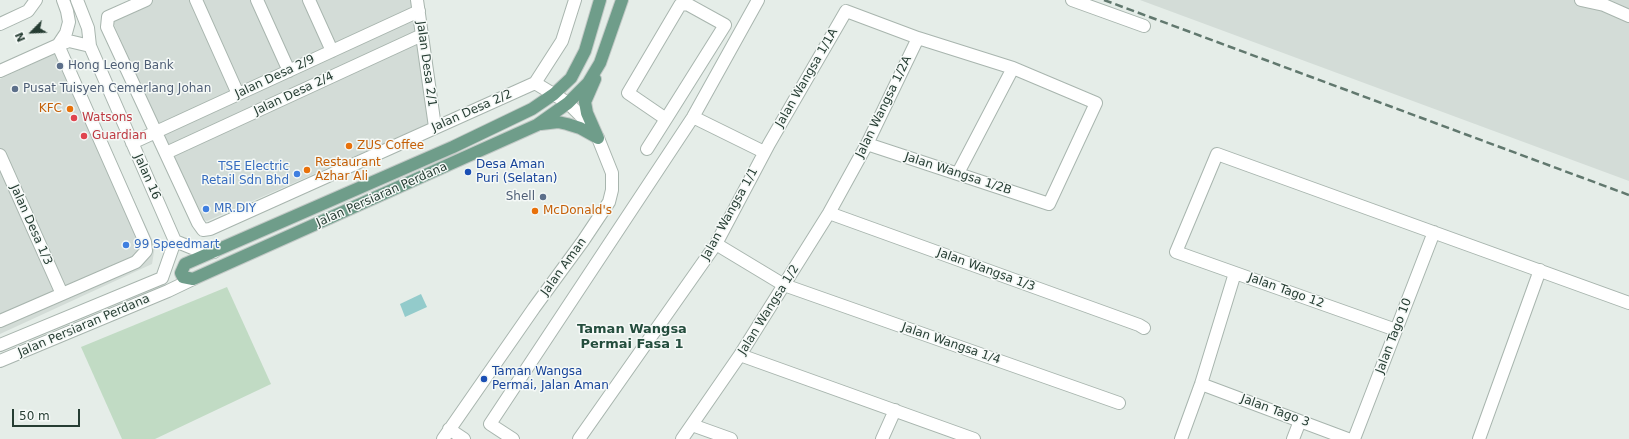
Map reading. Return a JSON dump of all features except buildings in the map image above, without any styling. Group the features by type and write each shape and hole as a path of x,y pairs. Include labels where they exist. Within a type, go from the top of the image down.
{"main road":[{"name":"Jalan Persiaran Perdana","path":"600,0 584,51 571,78 554,94 532,109 453,147 216,252 185,264 180,273 183,277 192,279 537,126 568,104 588,83 600,63"},
{"path":"598,138 587,113 585,102 622,0"},
{"path":"537,126 548,122 558,122 580,128 598,138"}],"street":[{"path":"0,24 28,11 36,0"},
{"path":"58,45 66,33 69,22 63,0"},
{"name":"Jalan 16","path":"77,0 88,28 90,46 175,242"},
{"path":"146,0 108,17 107,27 156,132"},
{"path":"196,0 238,94"},
{"path":"257,0 289,71"},
{"path":"309,0 332,51"},
{"path":"554,94 535,83 562,41 575,0"},
{"path":"513,439 490,424 693,117 758,0"},
{"path":"1072,0 1144,26"},
{"path":"1581,0 1600,3 1629,16"},
{"path":"666,119 628,93 680,6 687,4 740,33"},
{"name":"Jalan Desa 2/9","path":"132,143 332,51 418,6"},
{"name":"Jalan Desa 2/1","path":"418,6 435,128"},
{"name":"Jalan Wangsa 1/1A","path":"766,148 846,11 918,38"},
{"path":"647,149 725,25"},
{"name":"Jalan Desa 2/4","path":"166,153 422,35"},
{"path":"918,38 1013,68 958,173"},
{"name":"Jalan Wangsa 1/2A","path":"849,177 868,144 918,38"},
{"path":"0,71 70,41 90,46"},
{"path":"0,321 136,262 146,251 145,242 58,45"},
{"name":"Jalan Wangsa 1/2B","path":"868,144 1049,204 1096,104 1013,68"},
{"name":"Jalan Desa 2/2","path":"156,132 198,223 203,230 216,226 535,83"},
{"name":"Jalan Aman","path":"446,434 609,202 612,190 612,173 598,138 583,118 568,104 554,94"},
{"path":"693,117 766,148"},
{"name":"Jalan Wangsa 1/1","path":"579,439 716,244 766,148"},
{"name":"Jalan Tago 12","path":"1396,330 1176,252 1217,154 1434,232"},
{"name":"Jalan Desa 1/3","path":"0,155 62,294"},
{"name":"Jalan Wangsa 1/2","path":"682,439 740,355 849,177"},
{"name":"Jalan Wangsa 1/3","path":"828,213 1144,328"},
{"path":"1434,232 1629,303"},
{"name":"Jalan Tago 10","path":"1354,439 1434,232"},
{"path":"168,291 162,278 175,242 202,252 216,252"},
{"name":"Jalan Wangsa 1/4","path":"716,244 784,285 1119,403"},
{"path":"1480,439 1540,270"},
{"path":"1181,439 1201,384 1235,273"},
{"name":"Jalan Persiaran Perdana","path":"0,345 162,278"},
{"name":"Jalan Persiaran Perdana","path":"0,361 168,291 192,279"},
{"path":"740,355 974,439"},
{"name":"Jalan Tago 3","path":"1201,384 1348,439"},
{"path":"882,439 895,410"},
{"path":"1293,439 1300,421"},
{"path":"692,425 731,439"},
{"path":"446,434 464,439"}],"shaded area":[{"path":"151,0 411,0 428,124 207,221 199,218 111,18"},
{"path":"1140,0 1629,0 1629,181"},
{"path":"65,49 155,246 152,264 0,334 0,79"}],"green space":[{"path":"227,287 271,384 155,439 122,439 81,347"}],"water":[{"path":"421,294 427,307 405,317 400,304"}],"railway":[{"path":"1104,0 1629,195"}],"place":[{"name":"Hong Leong Bank","path":"60,66"},
{"name":"Pusat Tuisyen Cemerlang Johan","path":"15,89"},
{"name":"KFC","path":"70,109"},
{"name":"Watsons","path":"74,118"},
{"name":"Guardian","path":"84,136"},
{"name":"ZUS Coffee","path":"349,146"},
{"name":"Restaurant Azhar Ali","path":"307,170"},
{"name":"Desa Aman Puri (Selatan)","path":"468,172"},
{"name":"TSE Electric Retail Sdn Bhd","path":"297,174"},
{"name":"Shell","path":"543,197"},
{"name":"MR.DIY","path":"206,209"},
{"name":"McDonald's","path":"535,211"},
{"name":"99 Speedmart","path":"126,245"},
{"name":"Taman Wangsa Permai, Jalan Aman","path":"484,379"}],"district":[{"name":"Taman Wangsa Permai Fasa 1","path":"632,338"}]}
